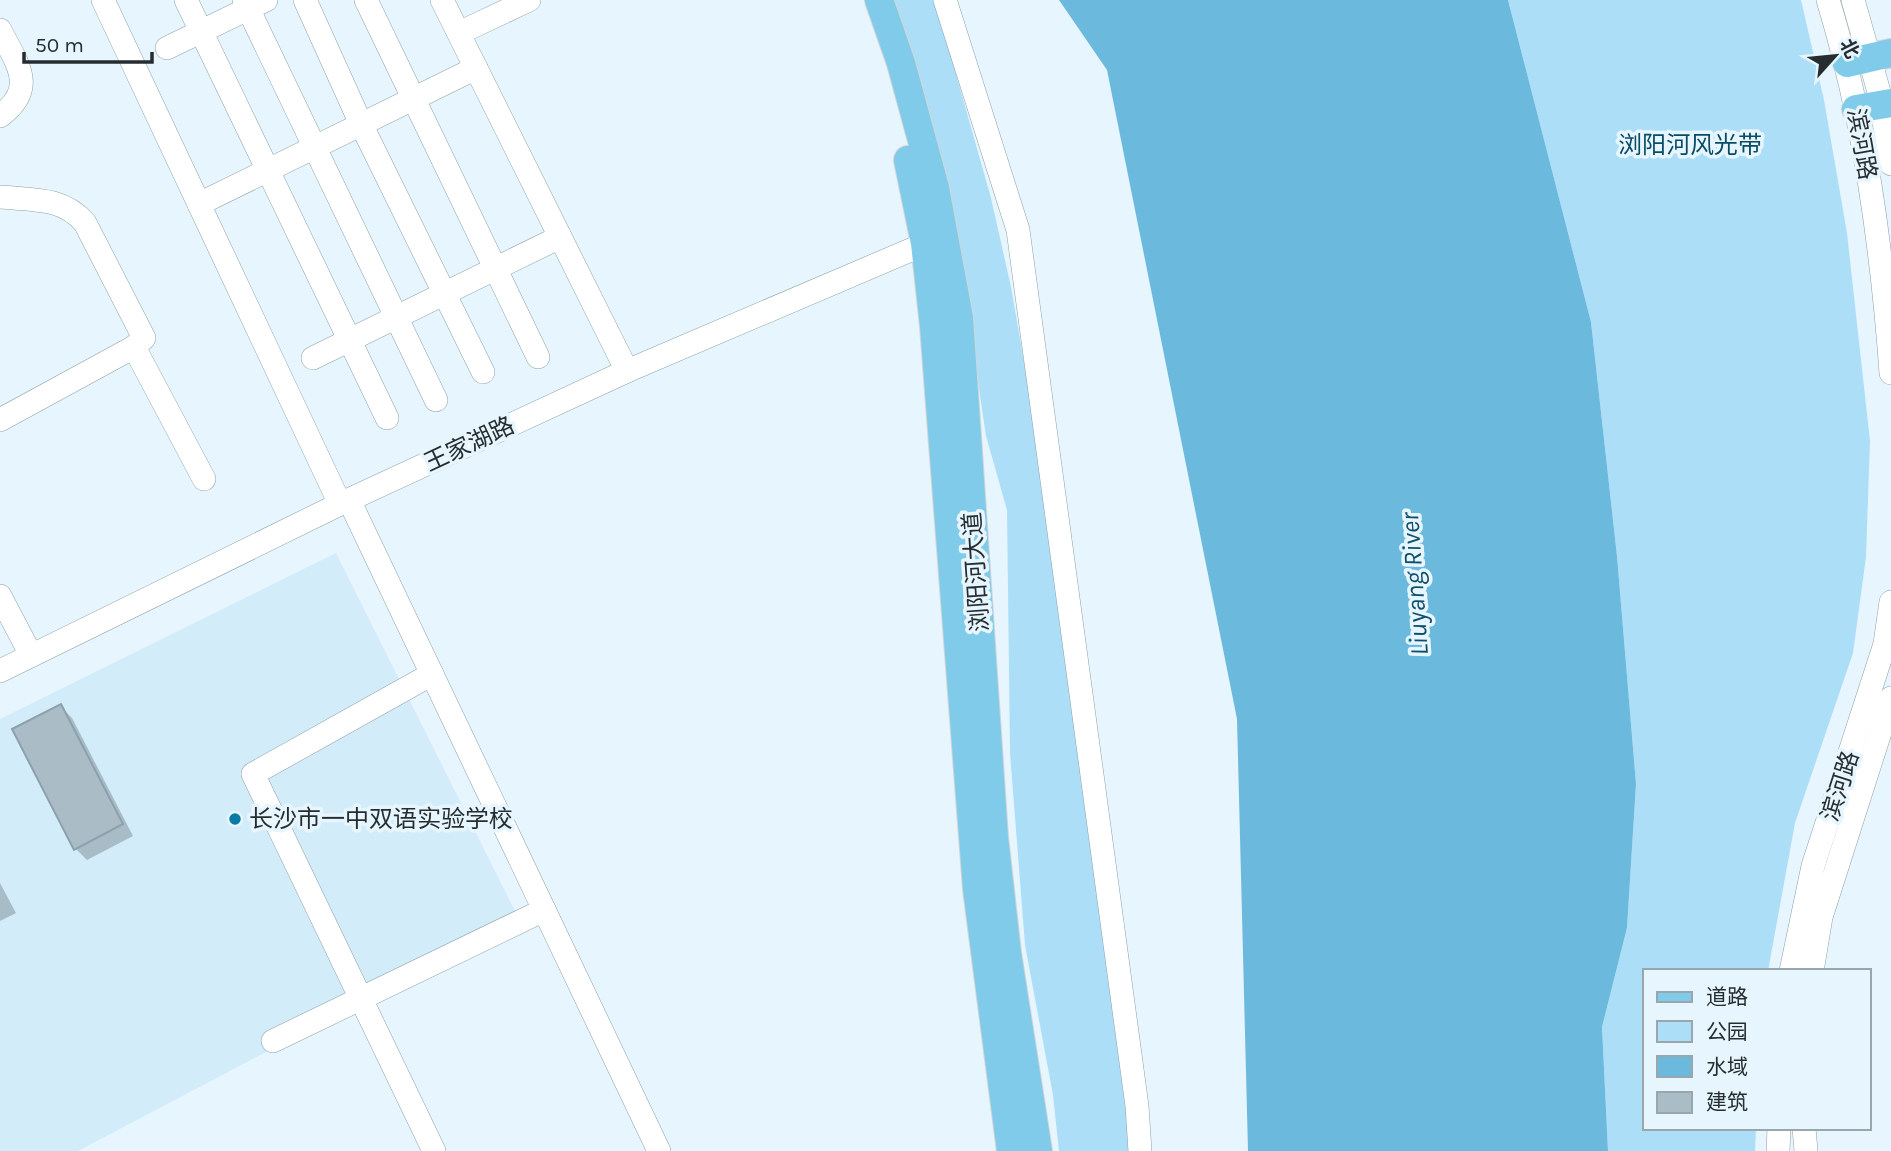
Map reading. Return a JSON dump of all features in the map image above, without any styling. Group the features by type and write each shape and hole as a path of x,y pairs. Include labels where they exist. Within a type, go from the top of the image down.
{"main road":[{"name":"浏阳河大道","path":"860,0 885,71 916,191 936,239 934,326 977,889 1011,1151"},
{"name":"浏阳河大道","path":"879,0 901,63 936,239 959,318 996,850 1007,953 1038,1151"}],"street":[{"path":"103,0 344,502 432,674 659,1151"},
{"path":"186,0 387,418"},
{"path":"305,0 361,124 482,372"},
{"path":"366,0 538,357"},
{"path":"442,0 627,371"},
{"path":"945,0 1017,230 1137,1107 1140,1151"},
{"name":"滨河路","path":"1828,0 1869,58"},
{"name":"滨河路","path":"1853,0 1869,58 1876,106 1891,164"},
{"path":"459,33 521,2"},
{"path":"167,48 252,3 313,148 436,400"},
{"path":"0,30 23,81 19,99 0,116"},
{"path":"199,204 476,68"},
{"name":"滨河路","path":"1876,106 1877,237 1891,373"},
{"path":"0,197 55,203 74,209 85,223 144,334 142,342 134,347 0,420"},
{"path":"313,358 560,237"},
{"name":"王家湖路","path":"0,671 344,502 627,371 936,239"},
{"path":"134,347 204,479"},
{"path":"0,596 31,655"},
{"name":"滨河路","path":"1791,969 1813,866 1885,644 1890,614"},
{"path":"432,674 253,774 434,1151"},
{"name":"滨河路","path":"1812,969 1821,917 1891,698"},
{"path":"1867,769 1891,768"},
{"path":"273,1041 544,910"},
{"path":"1778,1151 1779,1130"},
{"path":"1804,1130 1806,1151"}],"shaded area":[{"name":"长沙市一中双语实验学校","path":"336,553 519,919 78,1151 0,1151 0,719"}],"green space":[{"path":"892,0 935,0 991,198 1011,287 1038,442 1134,1151 1059,1151 1053,1095 1025,945 1010,753 1007,510 986,436 948,180"},
{"name":"浏阳河风光带","path":"1508,0 1801,0 1824,100 1847,233 1870,441 1866,557 1853,653 1795,823 1768,969 1643,969 1643,1130 1756,1130 1755,1151 1608,1151 1602,1027 1627,928 1636,784 1617,556 1591,322"}],"water":[{"name":"Liuyang River","path":"1059,0 1508,0 1591,322 1617,556 1636,784 1627,928 1602,1027 1608,1151 1248,1151 1237,719 1107,70"}],"building":[{"path":"61,704 123,824 74,850 12,729"}],"place":[{"name":"长沙市一中双语实验学校","path":"235,819"}]}
